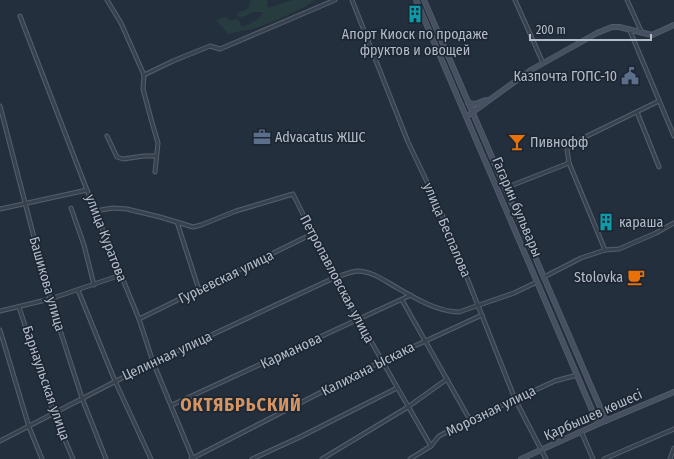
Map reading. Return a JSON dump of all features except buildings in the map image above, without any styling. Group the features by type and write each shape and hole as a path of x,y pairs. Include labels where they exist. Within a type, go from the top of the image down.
{"main road":[{"name":"Гагарин бульвары","path":"416,0 598,424"},
{"name":"Гагарин бульвары","path":"424,0 606,420"},
{"path":"466,116 531,70 597,33 612,27 619,27 630,31 652,35 674,25"},
{"path":"468,103 475,104 490,99"},
{"path":"537,282 544,277"},
{"name":"Қарбышев көшесі","path":"521,459 606,420 674,392"}],"street":[{"path":"107,0 121,23 144,75 144,89 158,142 155,172"},
{"path":"144,75 210,46 220,49 335,0"},
{"name":"улица Беспалова","path":"352,0 408,142 440,207 515,399 546,459"},
{"path":"515,0 543,63"},
{"path":"628,0 642,33"},
{"name":"улица Куратова","path":"20,16 95,211 139,319 153,362 172,406 192,459"},
{"path":"630,31 674,136"},
{"path":"605,250 569,163 567,149 583,138 659,101"},
{"name":"Башикова улица","path":"0,106 50,299 82,398 106,459"},
{"path":"637,112 659,167"},
{"path":"107,136 117,157 123,160 144,156 156,156"},
{"path":"505,188 569,163"},
{"path":"0,209 87,190"},
{"name":"Петропавловская улица","path":"177,222 193,227 236,211 293,194 312,234 397,388 431,446"},
{"path":"71,208 84,245 94,285"},
{"path":"95,211 113,208 127,209 177,222 199,290"},
{"path":"544,277 581,258 605,250 619,249 656,233 674,223"},
{"name":"Гурьевская улица","path":"139,319 312,234"},
{"name":"Целинная улица","path":"0,441 153,362 336,277 356,271 374,274 410,295 440,309 451,312 459,312 514,293 537,282"},
{"path":"0,311 50,299 121,275"},
{"path":"78,290 115,381 151,459"},
{"name":"Карманова","path":"172,406 410,295"},
{"path":"402,300 470,420"},
{"name":"Барнаульская улица","path":"19,307 54,414 73,459"},
{"name":"Калихана Ыскака","path":"192,459 382,361 482,316"},
{"path":"0,330 29,426 42,459"},
{"name":"Морозная улица","path":"410,459 431,446 440,436 470,420 555,381 577,374"},
{"path":"322,459 408,407 447,380"},
{"path":"252,459 298,438 397,388"},
{"path":"604,459 674,429"},
{"path":"581,431 593,459"},
{"path":"670,459 674,448"}],"green space":[{"path":"268,0 268,8 292,0 316,0 295,12 259,27 228,34 216,20 226,17 231,20 238,19 242,27 251,23 260,17 263,12 254,12 242,17 237,16 237,13 248,9 250,1"}],"place":[{"name":"Апорт Киоск по продаже фруктов и овощей","path":"415,14"},
{"name":"Казпочта ГОПС-10","path":"630,76"},
{"name":"Advacatus ЖШС","path":"262,137"},
{"name":"Пивнофф","path":"517,142"},
{"name":"караша","path":"606,222"},
{"name":"Stolovka","path":"636,277"}],"district":[{"name":"ОКТЯБРЬСКИЙ","path":"241,405"}]}
